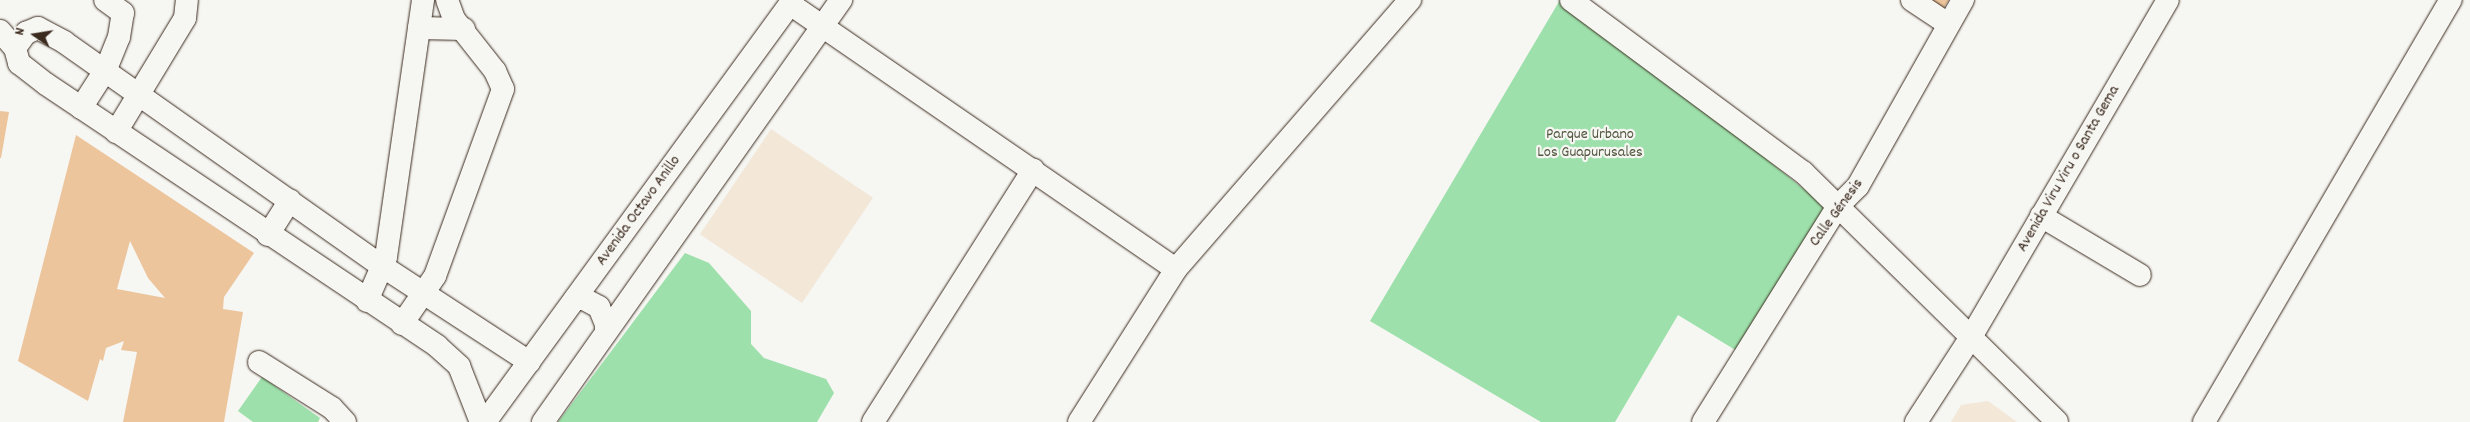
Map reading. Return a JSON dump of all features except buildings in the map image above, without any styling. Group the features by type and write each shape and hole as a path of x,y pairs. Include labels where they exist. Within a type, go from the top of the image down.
{"street":[{"path":"81,108 106,69 119,37 123,13 105,0"},
{"path":"116,132 185,18 187,0"},
{"path":"367,301 382,266 423,0"},
{"path":"402,324 435,276 503,89 495,71 464,29 454,19 447,0"},
{"path":"543,422 841,0"},
{"path":"1079,422 1176,269 1410,0"},
{"path":"1571,0 1804,172 2057,422"},
{"path":"1912,0 1948,24"},
{"name":"Calle Génesis","path":"1703,422 1838,206 1858,186 1963,0"},
{"name":"Avenida Viru Viru o Santa Gema","path":"1916,422 1971,337 2168,0"},
{"path":"2204,422 2451,0"},
{"path":"791,2 822,28 1176,269"},
{"name":"Avenida Octavo Anillo","path":"485,422 791,2"},
{"path":"14,48 26,33 38,28 106,69 382,266 529,362"},
{"path":"419,28 464,29"},
{"path":"0,31 14,48 19,63 81,108 268,235 437,346 459,366 481,422"},
{"path":"873,422 1033,170"},
{"path":"268,235 290,200"},
{"path":"2041,216 2140,275"},
{"path":"575,299 584,299 599,307 606,324 606,332"},
{"path":"258,362 332,408 345,422"}],"shaded area":[{"path":"771,129 873,198 802,303 700,234"},
{"path":"1988,401 2017,422 1951,422 1961,405"}],"green space":[{"name":"Parque Urbano Los Guapurusales","path":"1560,0 1570,0 1827,208 1737,351 1678,315 1615,422 1541,422 1370,321"},
{"path":"685,253 709,263 751,311 751,344 764,358 826,379 834,393 817,422 558,422"},
{"path":"262,377 320,418 318,422 253,422 238,411"}]}
